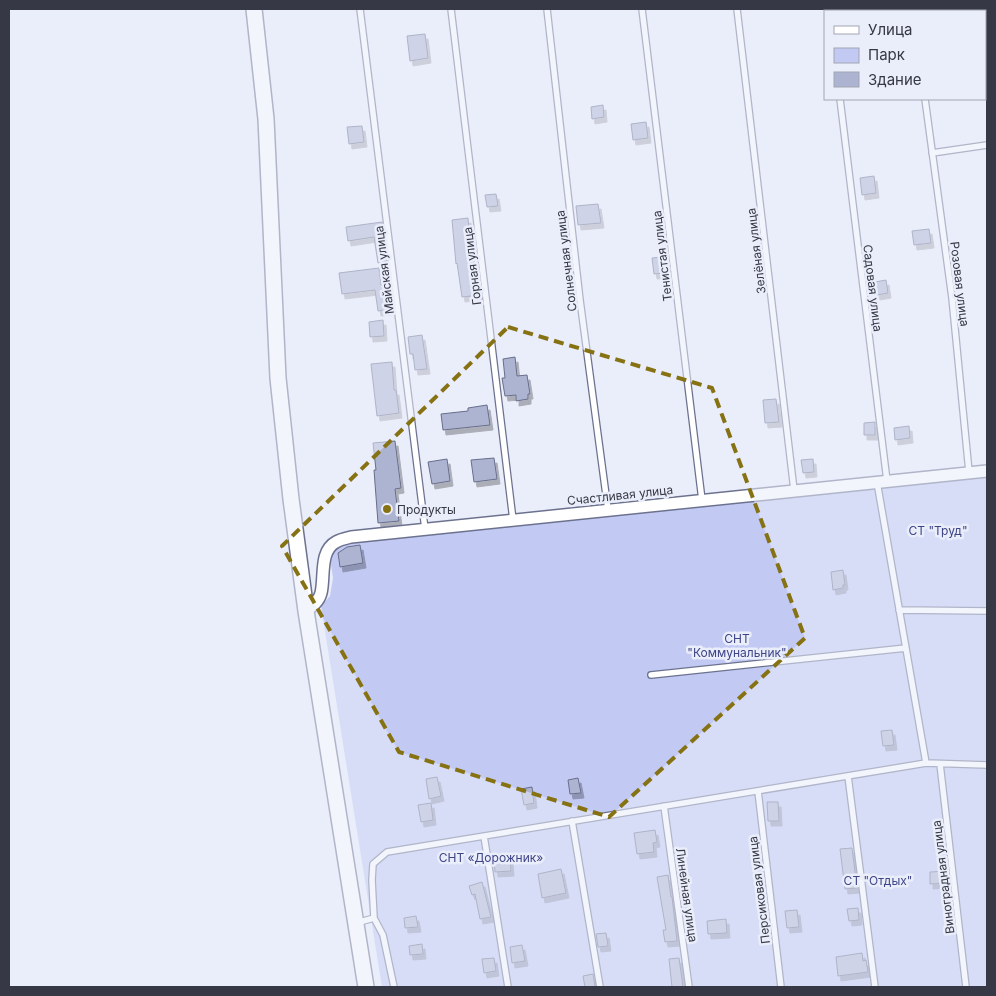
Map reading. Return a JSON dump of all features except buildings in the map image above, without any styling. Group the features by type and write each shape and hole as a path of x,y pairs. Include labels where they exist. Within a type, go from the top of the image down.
{"main road":[{"path":"254,9 266,119 278,378 306,611 366,987"}],"street":[{"name":"Счастливая улица","path":"306,611 316,603 321,594 325,556 330,547 336,542 352,537 987,471"}],"lane":[{"name":"Майская улица","path":"360,9 425,529"},
{"name":"Горная улица","path":"451,9 513,520"},
{"name":"Солнечная улица","path":"547,9 580,300 608,510"},
{"name":"Тенистая улица","path":"642,9 702,500"},
{"name":"Зелёная улица","path":"738,9 794,490"},
{"name":"Садовая улица","path":"840,100 882,481 899,610 926,764"},
{"name":"Розовая улица","path":"924,100 952,298 969,472"},
{"path":"932,152 987,145"},
{"path":"899,610 987,611"},
{"path":"651,675 906,648"},
{"path":"394,987 383,935 374,918 372,880 374,864 387,852 926,764 987,765"},
{"name":"Виноградная улица","path":"940,764 966,987"},
{"path":"848,776 875,987"},
{"name":"Персиковая улица","path":"758,791 781,987"},
{"name":"Линейная улица","path":"664,806 689,987"},
{"path":"572,821 600,987"},
{"path":"484,836 508,987"},
{"path":"356,924 374,918"}],"highlighted area":[{"path":"508,327 712,388 805,638 609,817 399,752 282,546"}],"green space":[{"name":"СТ \"Труд\"","path":"987,477 987,762 929,761 881,485"},
{"path":"877,482 926,763 987,765 987,987 382,987 321,606 330,596 333,578 330,558 334,547 354,540"}],"place":[{"name":"Продукты","path":"387,509"}],"park label":[{"name":"СНТ \"Коммунальник\"","path":"737,645"},
{"name":"СНТ «Дорожник»","path":"491,857"},
{"name":"СТ \"Отдых\"","path":"878,880"}]}
